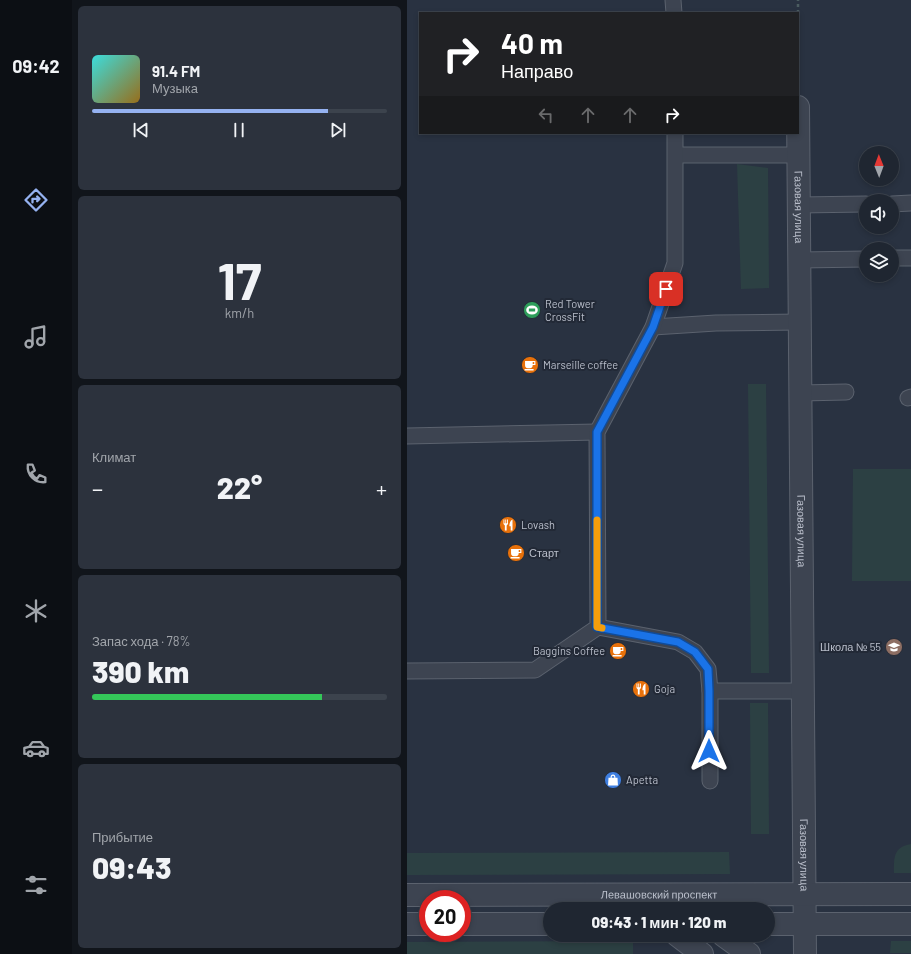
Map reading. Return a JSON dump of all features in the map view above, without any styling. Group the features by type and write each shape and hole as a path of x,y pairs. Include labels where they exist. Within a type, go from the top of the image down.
{"street":[{"name":"Газовая улица","path":"799,134 805,954"},
{"path":"669,894 680,902"},
{"name":"Левашовский проспект","path":"407,895 911,894"},
{"path":"407,924 419,924"},
{"path":"471,924 543,924"},
{"path":"775,924 911,924"},
{"path":"686,942 702,954"},
{"path":"733,942 749,954"}],"lane":[{"path":"673,0 674,12"},
{"path":"597,627 597,432 653,327 675,263 675,134"},
{"path":"676,155 799,155"},
{"path":"899,204 911,203"},
{"path":"799,205 859,204"},
{"path":"899,258 911,258"},
{"path":"800,260 859,259"},
{"path":"653,327 716,323 800,322"},
{"path":"801,393 846,392"},
{"path":"407,436 597,432"},
{"path":"407,671 535,670 597,627 678,642 695,652 708,669 710,781"},
{"path":"709,691 803,691"}],"path":[{"path":"798,0 798,12"}],"green space":[{"path":"737,164 768,168 769,288 741,289"},
{"path":"748,384 766,384 769,673 751,673"},
{"path":"853,469 911,469 911,581 852,581"},
{"path":"750,703 768,703 769,834 751,834"},
{"path":"911,844 911,873 894,873 896,854 905,845"},
{"path":"729,852 730,874 407,875 407,853"},
{"path":"891,941 911,941 911,953 890,953"},
{"path":"407,942 633,942 633,954 407,954"}],"slow traffic":[{"path":"597,520 597,627 602,628"}],"place":[{"name":"Red Tower CrossFit","path":"532,310"},
{"name":"Marseille coffee","path":"530,365"},
{"name":"Lovash","path":"508,525"},
{"name":"Старт","path":"516,553"},
{"name":"Школа № 55","path":"894,647"},
{"name":"Baggins Coffee","path":"618,651"},
{"name":"Goja","path":"641,689"},
{"name":"Apetta","path":"613,780"}],"route":[{"path":"666,289 653,327 597,432 597,627 678,642 695,652 708,669 709,751"}]}
